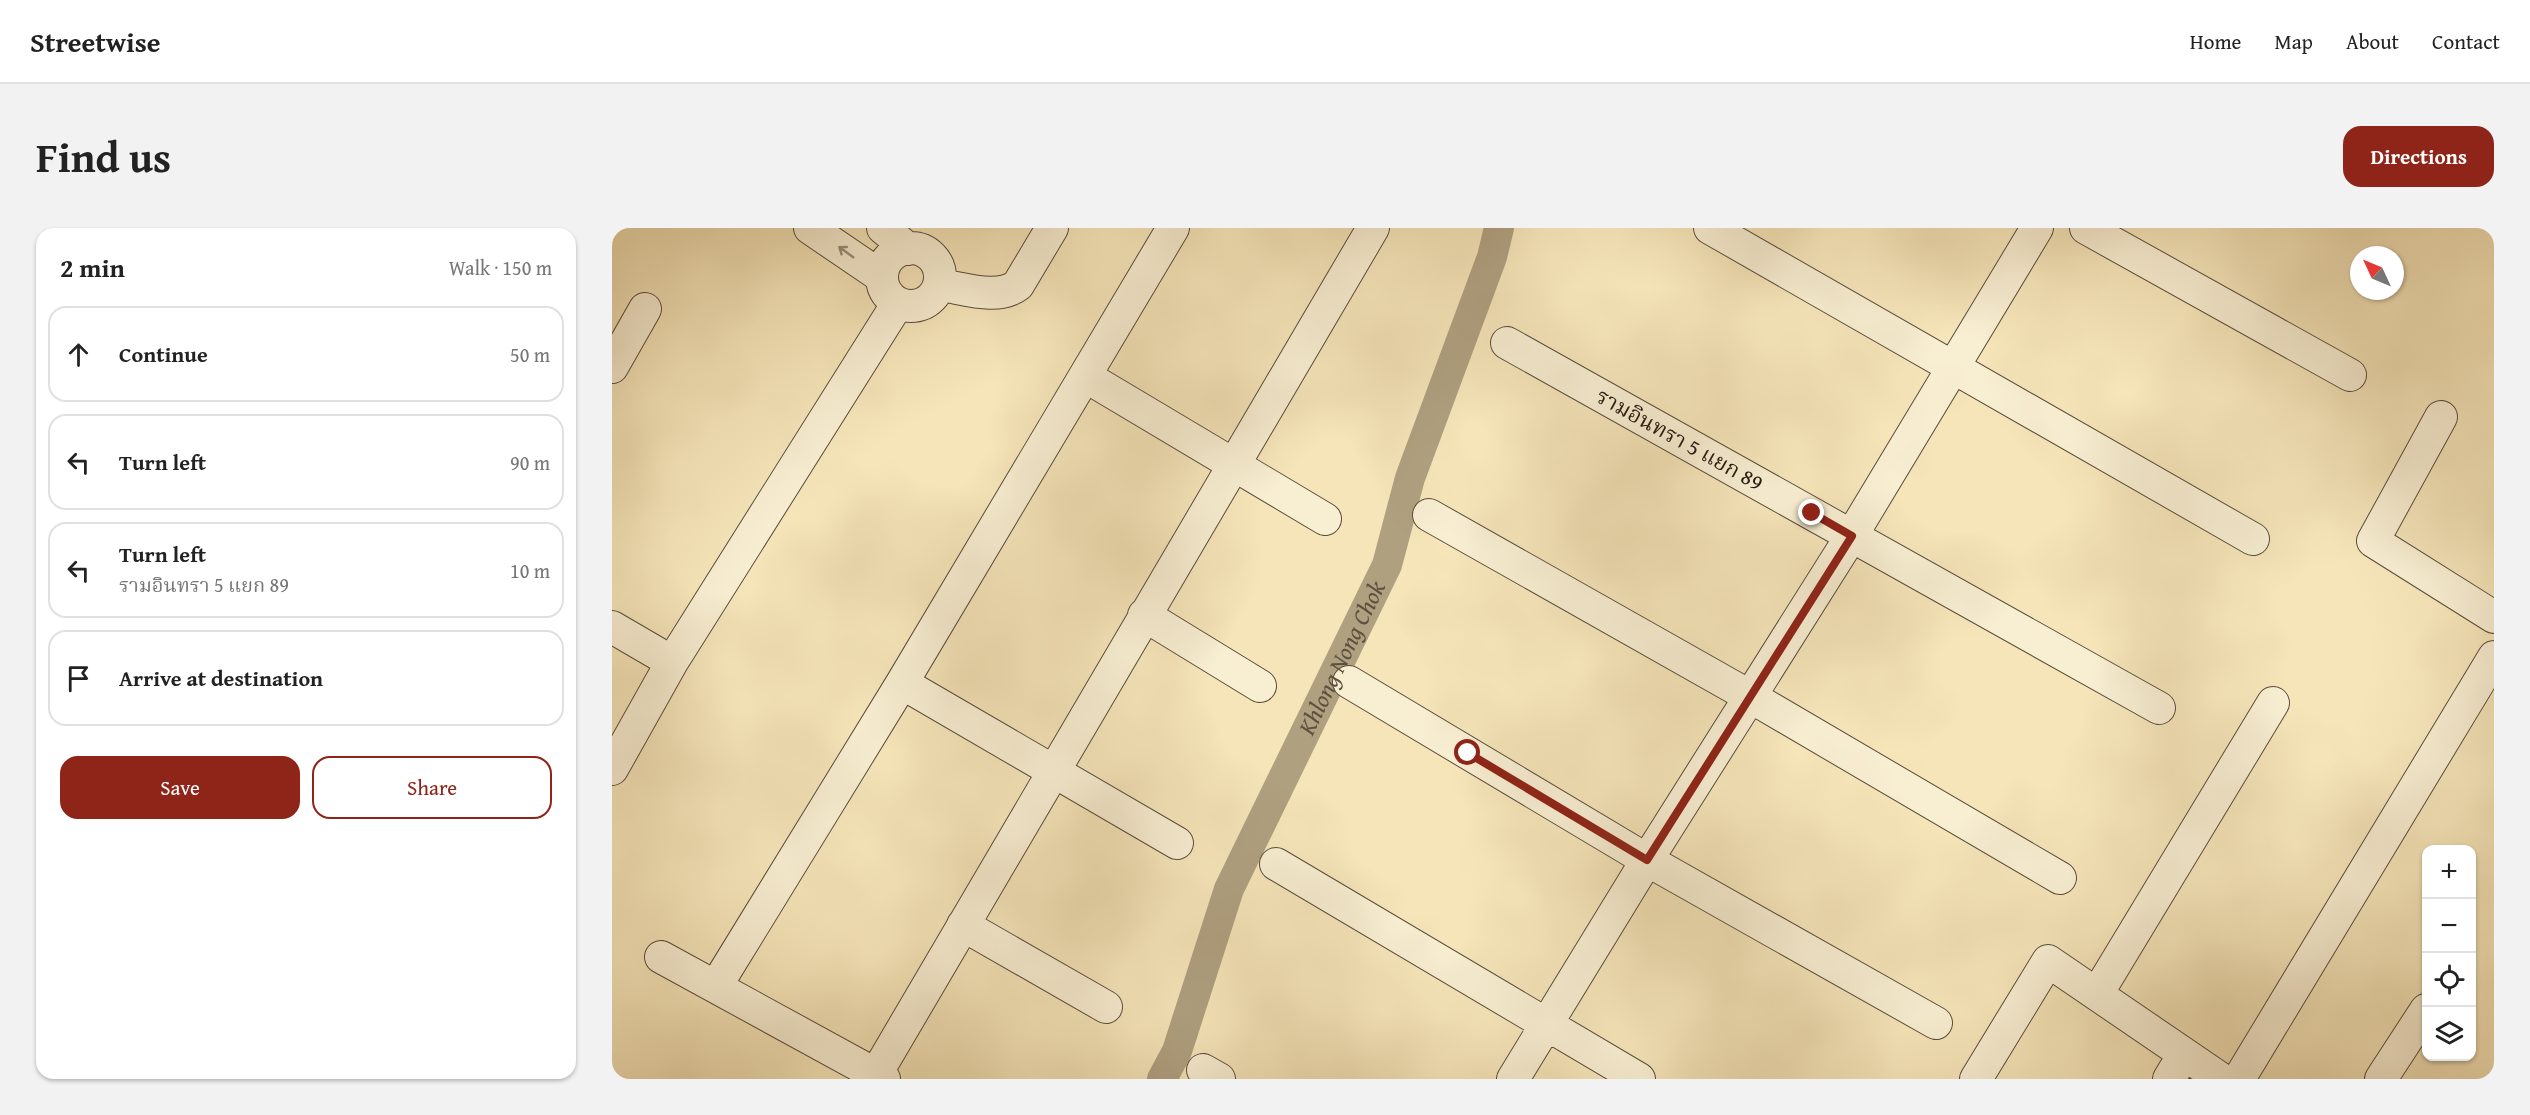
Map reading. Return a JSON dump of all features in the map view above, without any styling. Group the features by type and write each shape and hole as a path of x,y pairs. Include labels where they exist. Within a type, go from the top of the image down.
{"street":[{"path":"810,228 882,278"},
{"path":"883,228 908,249"},
{"path":"940,285 998,293 1010,291 1018,285 1052,228"},
{"path":"716,986 902,683 1173,228"},
{"path":"1710,228 2253,539"},
{"path":"1513,1079 1647,860 1852,536 2037,228"},
{"path":"2086,228 2350,375"},
{"path":"661,957 880,1077 963,925 1371,229"},
{"path":"908,249 919,249 936,263 940,274 940,285 930,299 915,306 898,303 887,293 882,278 887,261 892,255 908,249"},
{"path":"612,769 672,662 898,303"},
{"path":"612,367 645,309"},
{"name":"รามอินทรา 5 แยก 89","path":"1507,343 2159,708"},
{"path":"1085,376 1325,519"},
{"path":"2441,417 2373,541 2494,616"},
{"path":"1429,515 1751,697 2060,878"},
{"path":"1144,615 1260,686"},
{"path":"612,627 672,662"},
{"path":"2239,1079 2494,657"},
{"path":"1349,682 1647,860 1936,1023"},
{"path":"902,683 1177,843"},
{"path":"2097,994 2273,703"},
{"path":"1276,864 1639,1079"},
{"path":"963,925 1106,1007"},
{"path":"1976,1079 2048,961 2097,994 2177,1066 2221,1079"},
{"path":"2381,1079 2422,1018"}],"waterway":[{"name":"Khlong Nong Chok","path":"1162,1079 1177,1051 1229,889 1387,565 1410,478 1492,257 1499,228"}],"route":[{"path":"1468,753 1647,860 1770,669 1852,536 1812,513"}]}
